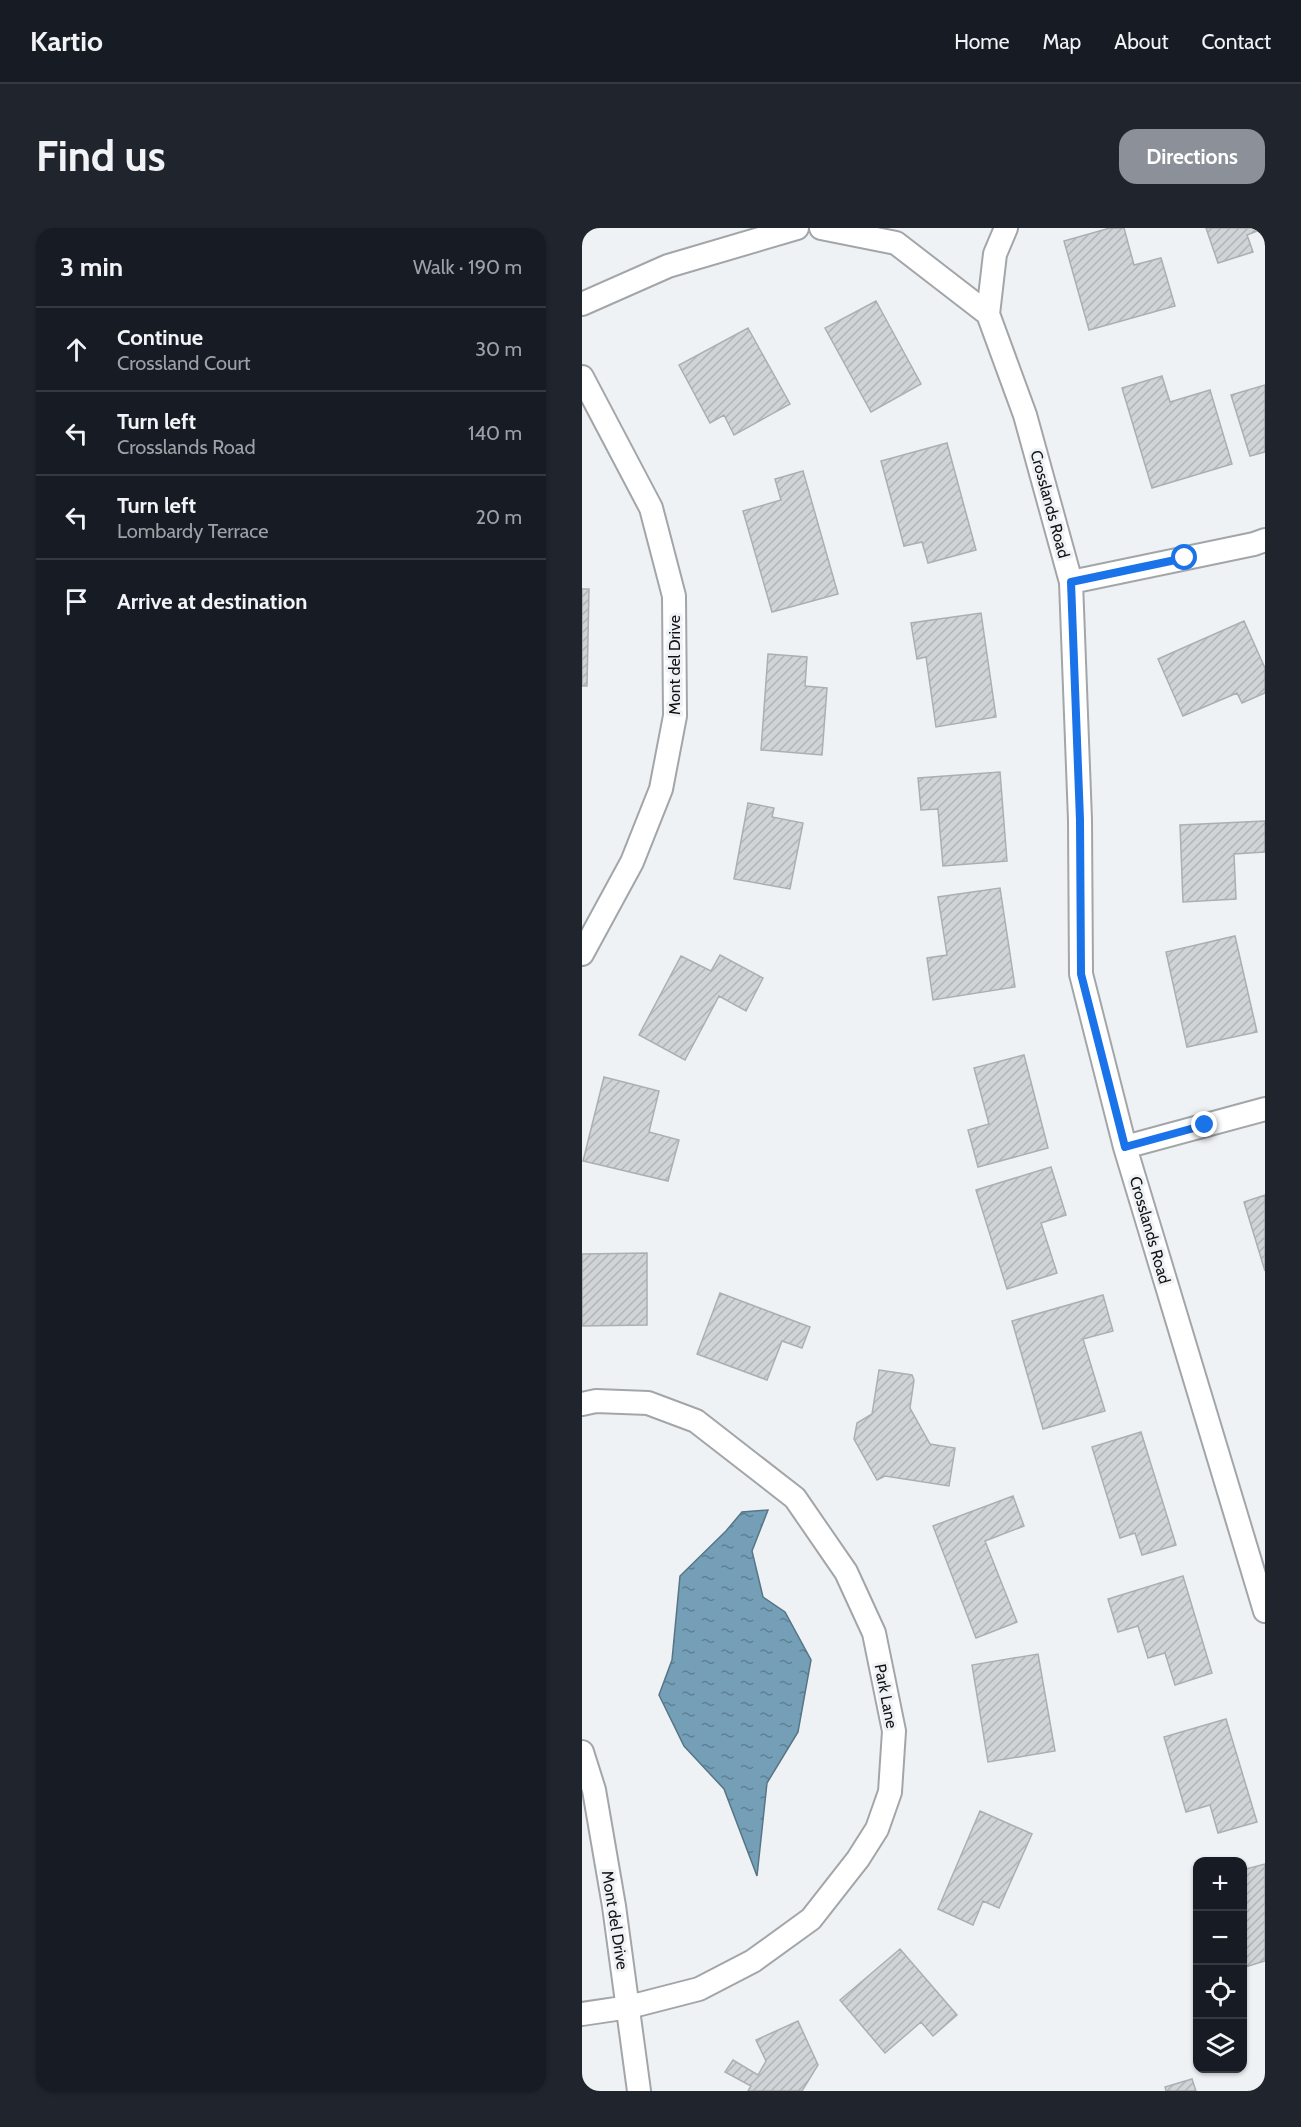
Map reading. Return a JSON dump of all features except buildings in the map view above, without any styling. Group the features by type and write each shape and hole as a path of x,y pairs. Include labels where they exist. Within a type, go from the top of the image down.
{"street":[{"path":"582,304 668,266 797,228"},
{"path":"821,228 896,243 988,314"},
{"name":"Crosslands Road","path":"1006,228 995,254 988,314 1025,415 1071,582 1080,820 1081,974 1125,1147 1265,1611"},
{"name":"Mont del Drive","path":"582,377 651,508 674,596 675,716 661,789 632,862 582,954"},
{"path":"1071,582 1265,540"},
{"path":"1125,1147 1265,1109"},
{"name":"Park Lane","path":"582,1404 596,1401 648,1403 696,1421 795,1498 846,1572 874,1633 894,1731 890,1792 876,1828 858,1858 811,1920 753,1961 699,1989 629,2007 582,2014"},
{"name":"Mont del Drive","path":"582,1752 594,1790 629,2007 639,2091"}],"water":[{"path":"768,1510 752,1551 763,1597 785,1612 811,1660 798,1732 767,1783 757,1876 724,1789 684,1746 659,1695 672,1660 680,1576 742,1512"}],"route":[{"path":"1185,558 1071,582 1080,820 1081,974 1125,1147 1205,1125"}]}
